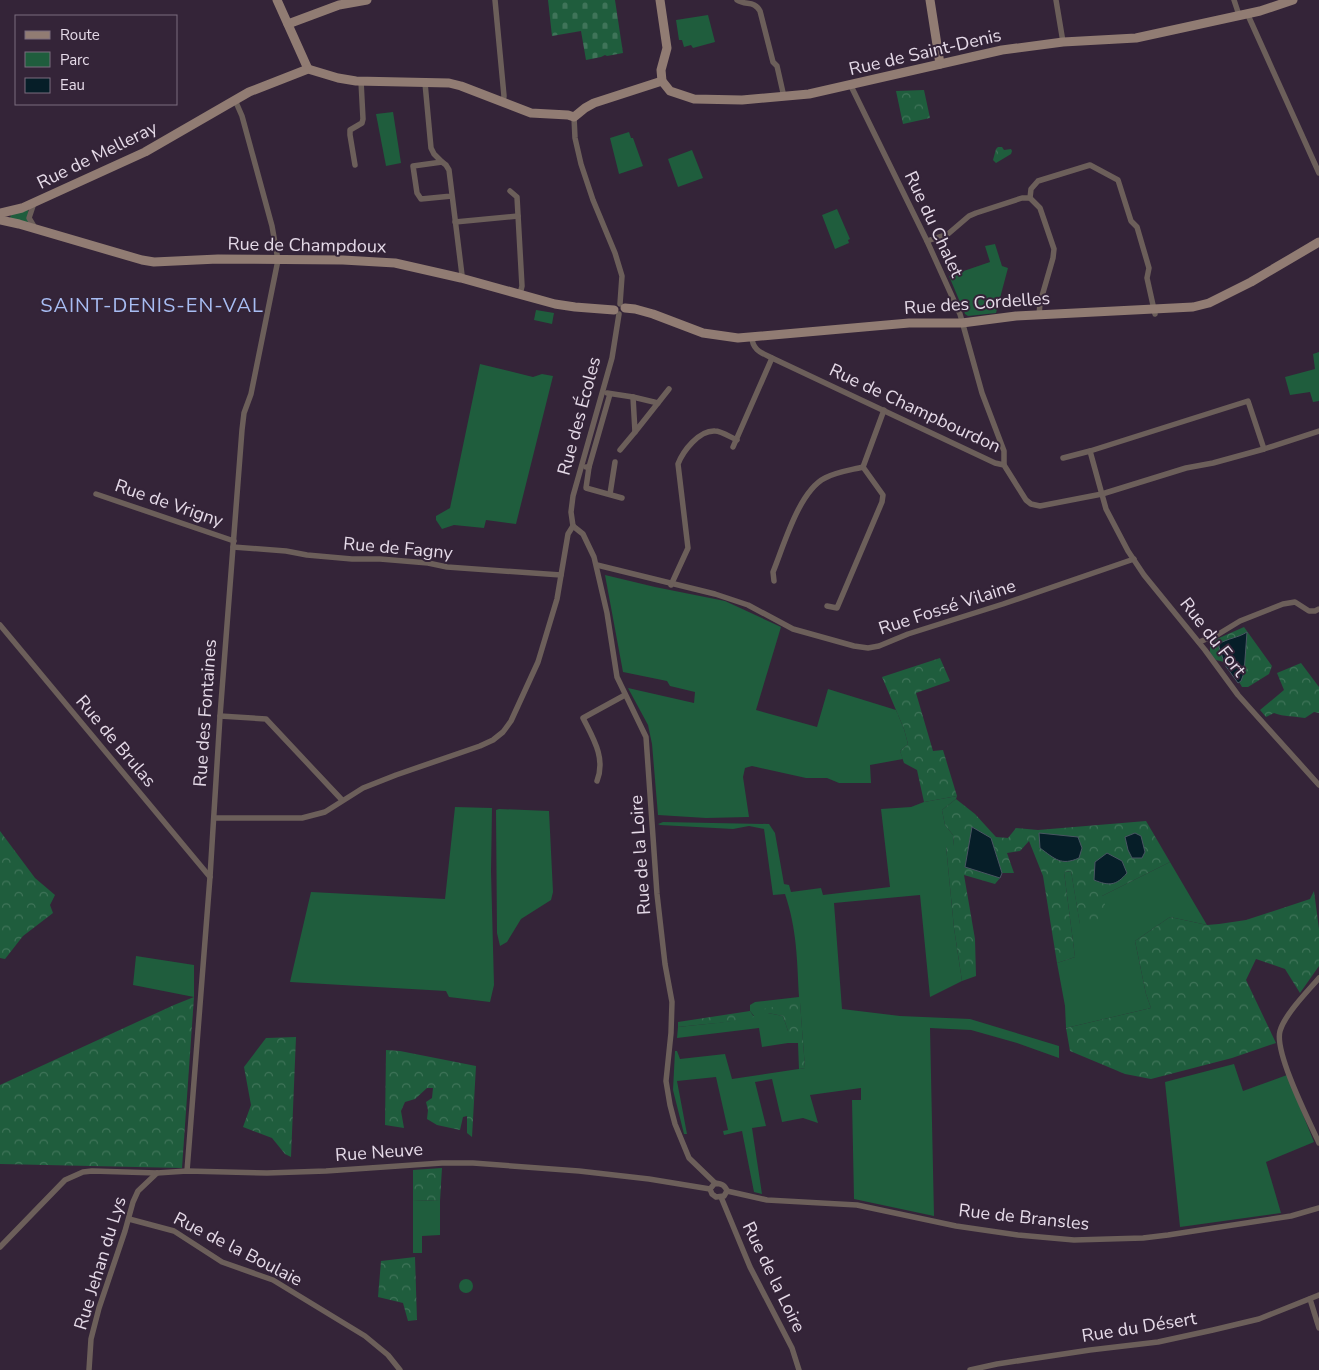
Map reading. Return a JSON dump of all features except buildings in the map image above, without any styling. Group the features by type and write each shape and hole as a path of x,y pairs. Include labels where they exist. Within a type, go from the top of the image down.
{"street":[{"path":"277,0 308,69 338,78 361,81 462,86 531,113 574,117 584,108 594,103 662,81 661,70 667,48 660,0"},
{"path":"288,24 339,5 367,0"},
{"path":"495,0 503,102"},
{"path":"738,0 743,3 757,5 760,10 784,97"},
{"path":"930,0 940,64"},
{"path":"1056,0 1063,42"},
{"path":"1234,0 1243,14 1319,173"},
{"name":"Rue de Saint-Denis","path":"662,81 670,91 694,99 724,100 809,94 851,86 1002,50 1063,42 1136,38 1243,14 1293,0"},
{"name":"Rue de Melleray","path":"0,216 34,203 146,152 262,86 308,69"},
{"path":"355,165 350,130 362,123 363,119 361,81"},
{"path":"425,83 431,148 448,170 461,278"},
{"name":"Rue du Chalet","path":"851,86 927,241 960,314 982,393 1004,451 1004,464"},
{"path":"235,100 242,116 272,226 278,260"},
{"name":"Rue des Écoles","path":"214,818 302,818 325,812 363,788 493,740 503,732 511,721 523,698 538,662 557,599 568,534 573,526 571,512 573,496 612,358 620,309 622,276 581,164 575,138 574,117"},
{"path":"442,162 413,166 417,193 421,200 452,196"},
{"path":"1030,198 1032,189 1038,180 1090,165 1118,180 1131,221 1137,227 1149,268 1147,278 1155,311"},
{"path":"510,191 517,196 522,286 520,294"},
{"path":"927,241 948,234 976,213 1022,198 1030,198 1040,208 1054,249 1054,258 1040,303 1039,317"},
{"path":"34,203 29,218 36,229"},
{"name":"Rue de Champdoux","path":"0,216 36,229 154,262 218,259 387,262 461,278 572,307 620,309"},
{"path":"455,222 518,216"},
{"name":"Rue des Cordelles","path":"620,309 635,308 702,333 724,337 752,337 909,323 962,323 1016,316 1039,317 1155,311 1193,307 1209,303 1283,264 1319,242"},
{"name":"Rue des Fontaines","path":"187,1171 243,418 251,394 278,260"},
{"name":"Rue de Champbourdon","path":"752,337 752,343 756,349 772,358 995,463 1004,464 1019,492 1031,504 1040,506 1102,494 1186,468 1213,463 1264,449 1319,431"},
{"path":"733,447 772,358"},
{"path":"620,450 669,389"},
{"path":"602,392 658,403"},
{"path":"610,394 589,468 586,488 622,498"},
{"path":"633,397 635,432"},
{"path":"1063,458 1248,401 1264,449"},
{"path":"863,467 884,410"},
{"path":"671,585 688,548 678,464 680,459 697,437 705,433 714,431 737,440"},
{"name":"Rue du Fort","path":"1090,451 1106,509 1144,575 1199,642 1238,694 1319,785"},
{"path":"610,494 615,462"},
{"path":"582,465 589,468"},
{"path":"774,581 772,572 798,510 809,490 824,478 863,467"},
{"path":"827,606 837,608 882,502 883,495 863,467"},
{"name":"Rue de Vrigny","path":"96,494 233,544"},
{"name":"Rue de la Loire","path":"573,526 585,538 597,565 617,677 643,728 648,752 657,894 665,964 672,1002 672,1033 666,1082 670,1105 675,1124 689,1158 715,1183"},
{"name":"Rue de Fagny","path":"233,544 307,555 352,559 380,559 428,563 447,567 561,575"},
{"name":"Rue Fossé Vilaine","path":"597,565 671,585 715,594 748,605 793,629 868,648 886,644 908,634 1134,559"},
{"path":"1199,642 1217,635 1240,621 1283,604 1295,602 1309,611 1319,609"},
{"name":"Rue de Brulas","path":"0,625 210,877"},
{"path":"596,781 600,772 598,747 583,718 626,695"},
{"path":"220,716 266,719 342,800"},
{"path":"1319,978 1280,1030 1279,1040 1282,1056 1319,1143"},
{"name":"Rue Neuve","path":"0,1247 65,1180 83,1172 297,1172 442,1163 473,1163 579,1171 649,1179 710,1189"},
{"name":"Rue Jehan du Lys","path":"89,1370 91,1339 99,1308 133,1202 138,1191 156,1173"},
{"path":"715,1183 722,1184 727,1192 720,1198 712,1194 710,1189 715,1183"},
{"name":"Rue de Bransles","path":"727,1192 767,1200 857,1205 956,1226 1018,1235 1074,1240 1143,1238 1168,1235 1291,1216 1319,1208"},
{"name":"Rue de la Loire","path":"720,1198 750,1267 792,1348 799,1370"},
{"name":"Rue de la Boulaie","path":"129,1219 174,1231 222,1262 273,1280 365,1336 388,1355 400,1370"},
{"name":"Rue du Désert","path":"970,1370 1090,1350 1158,1342 1259,1319 1319,1295"},
{"path":"1310,1299 1319,1328"}],"green space":[{"path":"548,0 615,0 623,53 586,60 581,31 552,36"},
{"path":"708,15 715,42 693,48 691,45 684,47 682,40 679,40 676,20"},
{"path":"924,90 930,118 903,124 896,91"},
{"path":"393,112 401,163 386,166 376,114"},
{"path":"629,132 643,166 619,174 610,138"},
{"path":"998,147 1002,147 1004,150 1011,149 1012,151 1011,154 996,163 993,160"},
{"path":"692,150 703,178 678,187 668,159"},
{"path":"28,209 30,224 9,220 11,215"},
{"path":"837,209 850,239 848,240 849,243 835,249 822,215"},
{"path":"995,244 1002,266 1008,268 996,313 968,316 965,314 949,276 990,262 985,246"},
{"path":"536,310 554,313 552,324 534,320"},
{"path":"1319,352 1319,401 1313,402 1310,392 1290,395 1285,377 1315,369 1313,354"},
{"path":"480,364 533,377 542,374 553,376 516,524 486,520 484,528 454,525 442,529 436,520 436,516 450,508"},
{"path":"605,575 725,601 781,627 756,710 817,727 828,689 896,710 908,744 900,751 903,759 870,765 871,783 839,783 827,778 806,778 752,766 745,768 743,777 749,817 706,818 658,815 652,744 648,725 628,688 694,703 695,692 670,686 667,681 623,672"},
{"path":"1244,627 1272,666 1269,674 1248,687 1242,687 1228,663 1216,660 1210,653 1210,642"},
{"path":"940,658 950,681 916,693 933,751 943,750 957,796 924,802 917,770 904,763 900,751 908,744 904,729 882,677"},
{"path":"1301,663 1319,687 1319,713 1314,712 1305,718 1274,713 1266,717 1260,710 1284,690 1277,673"},
{"path":"957,796 956,799 942,810 945,825 953,835 954,846 946,846 954,928 962,981 930,997 920,895 834,903 842,1009 900,1016 970,1019 1059,1046 1059,1058 1017,1043 971,1030 930,1028 934,1216 854,1199 852,1100 861,1100 861,1088 810,1095 818,1123 803,1118 782,1122 772,1079 755,1082 766,1126 752,1128 762,1194 754,1192 742,1131 724,1135 723,1131 728,1130 716,1077 677,1081 687,1134 684,1134 673,1090 675,1051 677,1051 680,1059 725,1054 732,1079 805,1068 800,1003 768,1013 783,1016 788,1031 788,1043 762,1047 759,1028 677,1038 678,1027 726,1022 754,1016 750,1011 750,1005 755,1002 799,997 796,945 789,907 785,894 773,895 764,829 749,826 733,829 658,824 663,822 769,824 775,833 784,884 789,885 791,892 821,888 823,895 890,887 881,809 911,807 924,802"},
{"path":"956,799 975,814 996,837 1008,838 1016,828 1038,830 1146,821 1170,862 1102,896 1109,916 1080,925 1071,871 1064,872 1075,957 1057,963 1043,876 1029,841 1020,851 1007,853 1014,873 1002,873 991,838 972,827 965,867 1000,878 995,884 964,875 975,939 976,976 962,981 954,928 946,846 954,846 953,835 945,825 942,810"},
{"path":"455,807 492,808 491,871 494,985 490,1002 449,997 446,991 290,982 311,892 445,899"},
{"path":"496,810 549,811 553,892 551,900 521,919 507,942 500,946 497,933"},
{"path":"0,831 35,878 55,895 50,905 53,913 23,936 5,959 0,958"},
{"path":"1170,862 1207,925 1170,917 1135,941 1146,994 1151,1008 1066,1028 1065,1006 1057,963 1075,957 1064,872 1071,871 1080,924 1102,896"},
{"path":"1314,891 1319,929 1319,966 1300,993 1285,969 1256,959 1246,980 1276,1043 1232,1058 1151,1079 1125,1074 1070,1051 1066,1028 1151,1008 1146,994 1135,941 1170,917 1207,925 1246,920 1310,899"},
{"path":"136,956 194,965 194,997 133,985"},
{"path":"194,997 182,1168 0,1164 0,1085"},
{"path":"800,1002 805,1068 799,1069 798,1043 788,1043 788,1031 783,1016 768,1013 763,1009"},
{"path":"750,1011 754,1017 678,1027 678,1022"},
{"path":"296,1037 291,1157 285,1154 272,1138 243,1127 251,1105 244,1067 266,1038"},
{"path":"386,1050 476,1066 472,1137 467,1133 467,1116 463,1117 460,1130 437,1125 427,1119 428,1110 426,1102 432,1098 433,1088 427,1088 415,1099 405,1102 401,1111 404,1128 385,1125"},
{"path":"1234,1064 1243,1091 1287,1075 1314,1142 1266,1162 1281,1213 1180,1227 1165,1082"},
{"path":"442,1168 440,1201 413,1200 413,1170"},
{"path":"413,1200 440,1201 440,1235 422,1236 422,1253 413,1253"},
{"path":"415,1257 417,1320 408,1321 403,1303 378,1297 381,1261"},
{"path":"466,1279 471,1281 473,1286 471,1291 466,1293 461,1291 459,1286 461,1281"}],"water":[{"path":"1247,632 1244,673 1241,681 1238,683 1225,665 1219,644"},
{"path":"972,827 991,838 1002,873 1000,878 965,867"},
{"path":"1039,833 1078,837 1082,848 1079,858 1063,861 1054,858 1040,848"},
{"path":"1135,833 1141,836 1145,852 1142,858 1132,858 1128,850 1125,837"},
{"path":"1107,853 1122,861 1127,873 1116,883 1112,884 1094,880 1095,862"}],"district":[{"name":"SAINT-DENIS-EN-VAL","path":"152,305"}]}
